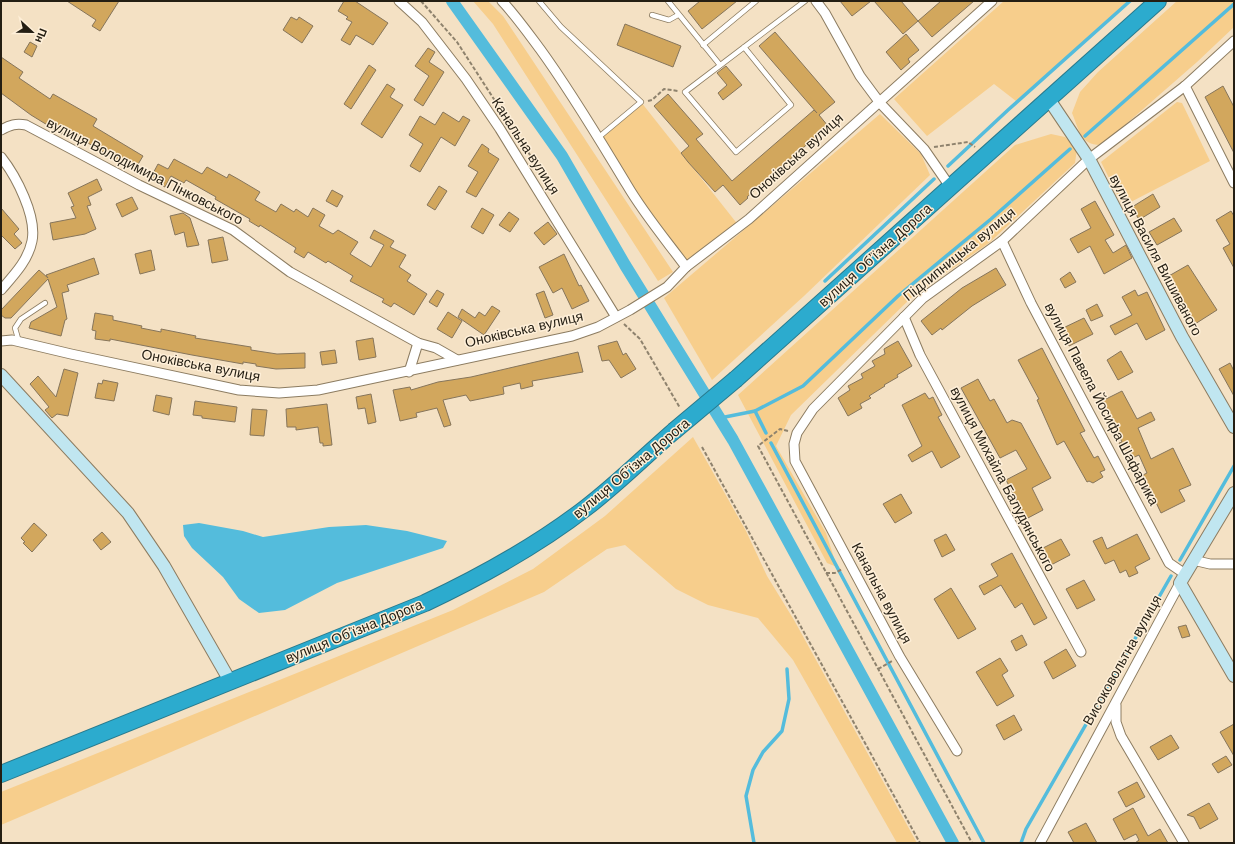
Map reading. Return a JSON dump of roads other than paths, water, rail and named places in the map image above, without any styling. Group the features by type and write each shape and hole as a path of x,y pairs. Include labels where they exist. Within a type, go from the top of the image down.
{"highway":[{"name":"вулиця Обʼїзна Дорога","path":"1,774 425,603 505,563 588,507 674,431 736,379 1158,1"}],"street":[{"name":"Канальна вулиця","path":"399,1 422,22 466,79 500,129 616,317"},
{"path":"502,1 513,12 551,65 600,137 628,186 655,227 686,267"},
{"path":"816,1 825,13 860,76 880,103 924,148 951,188"},
{"name":"Оноківська вулиця","path":"1,341 12,340 239,390 279,393 318,390 409,372 457,360 572,336 598,327 630,310 667,287 686,267 749,219 992,1"},
{"name":"Підлипницька вулиця","path":"794,444 797,433 813,409 923,298 1002,241 1089,159 1185,86 1234,41"},
{"path":"1185,86 1234,183"},
{"name":"вулиця Василя Вишиваного","path":"1048,98 1089,159 1182,337 1234,427"},
{"name":"вулиця Володимира Пінковського","path":"1,130 8,125 18,123 26,125 139,185 233,230 290,272 418,343 436,348 457,360"},
{"path":"1,156 12,173 22,194 33,230 32,242 19,270 1,290"},
{"name":"вулиця Павела Йосифа Шафарика","path":"1002,241 1031,303 1169,564 1183,578 1234,676"},
{"name":"вулиця Михайла Балудянського","path":"904,317 920,355 1081,652"},
{"path":"409,372 418,343"},
{"path":"1,375 128,513 164,566 230,681"},
{"name":"Канальна вулиця","path":"794,444 795,461 801,473 864,587 900,657 957,751"},
{"name":"Високовольтна вулиця","path":"1040,843 1183,578 1234,493"},
{"path":"1193,560 1210,564 1234,564"},
{"path":"1116,702 1116,722 1122,736 1184,843"}],"lane":[{"path":"539,1 561,27 641,102 600,137"},
{"path":"668,1 720,65"},
{"path":"703,45 756,1"},
{"path":"744,47 791,105 736,152 685,92 720,65 805,1"},
{"path":"652,15 668,20 678,15"},
{"path":"20,342 15,328 21,319 45,303"}],"water":[{"path":"199,523 243,531 263,537 329,527 366,525 407,531 447,541 443,548 337,583 285,610 259,613 239,599 223,577 192,548 184,536 183,525"}],"waterway":[{"path":"452,1 562,156 625,265 733,440 953,843"},
{"path":"948,166 1130,1"},
{"path":"1085,136 1234,4"},
{"path":"720,418 755,411 803,386 898,296 991,219 1070,149"},
{"path":"825,281 934,179"},
{"path":"755,411 766,433"},
{"path":"771,443 984,843"},
{"path":"1180,560 1234,466"},
{"path":"1021,843 1026,829 1171,576"},
{"path":"754,843 746,796 753,770 763,752 782,731 789,699 787,669"}]}
